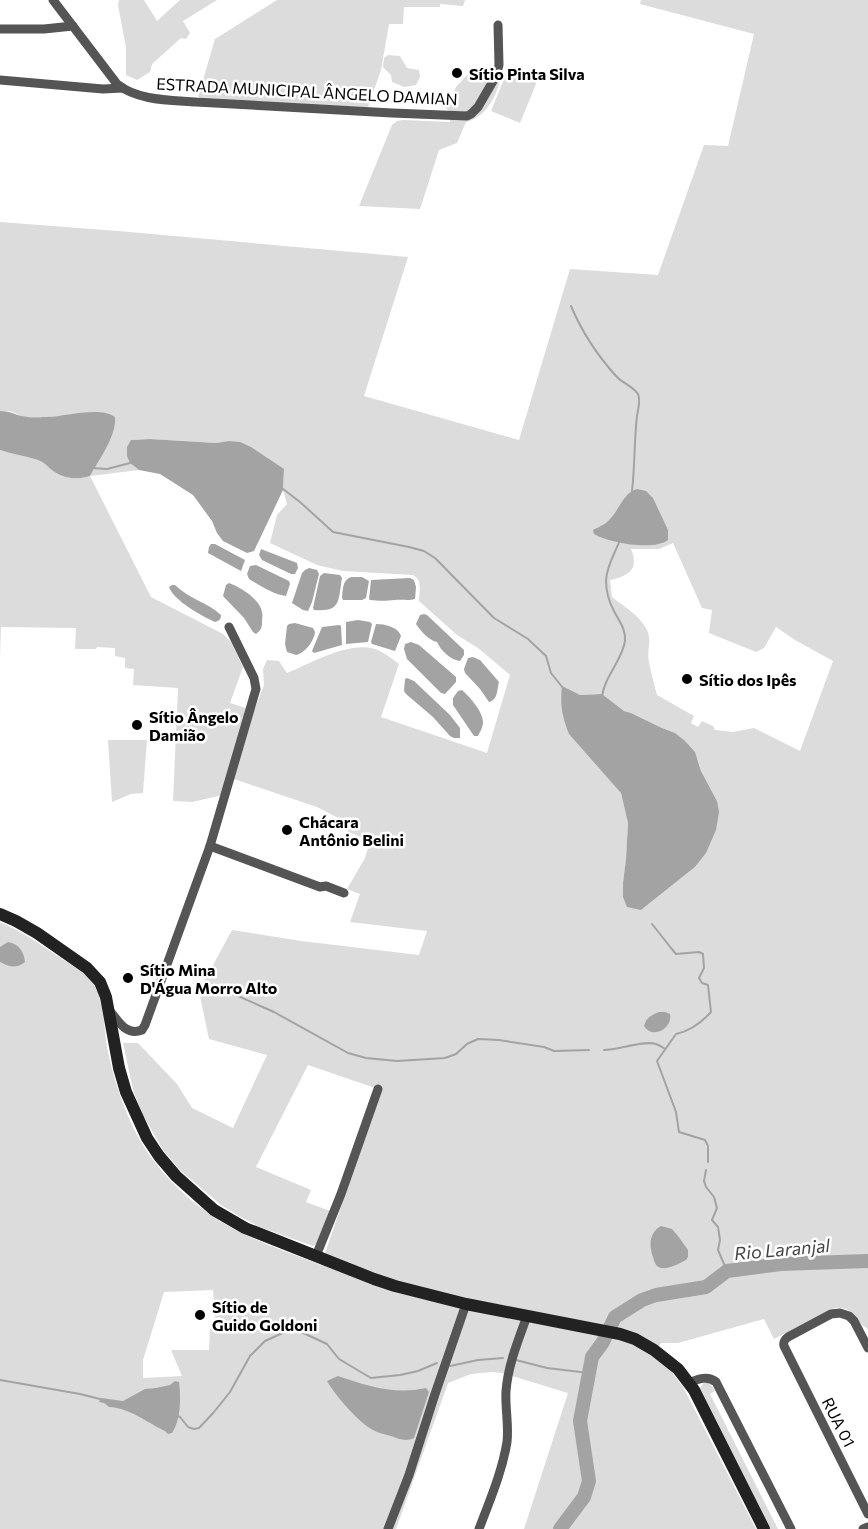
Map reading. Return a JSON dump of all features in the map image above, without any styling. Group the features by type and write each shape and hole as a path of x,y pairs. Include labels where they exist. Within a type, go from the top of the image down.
{"main road":[{"path":"0,914 37,933 87,968 100,982 105,991 119,1068 126,1092 147,1138 164,1163 197,1196 245,1228 384,1283 466,1304 620,1334 635,1339 654,1350 670,1362 689,1383 764,1529"}],"street":[{"path":"53,0 123,88"},
{"path":"54,29 60,9"},
{"path":"0,29 54,29 74,26"},
{"name":"ESTRADA MUNICIPAL ÂNGELO DAMIAN","path":"123,88 135,94 196,102 467,116 478,107 496,76 498,26"},
{"path":"0,80 103,89 123,88"},
{"path":"108,1010 126,1030 138,1032 142,1030 210,846 256,689 254,678 230,627"},
{"path":"210,846 320,887 326,886 344,893"},
{"path":"316,1256 341,1194 378,1089"},
{"path":"388,1529 409,1475 466,1304"},
{"name":"RUA 01","path":"867,1342 852,1319 840,1313 831,1314 788,1337 783,1343 868,1514"},
{"path":"479,1529 502,1466 508,1422 507,1382 527,1316"},
{"path":"689,1383 705,1378 716,1382 791,1529"},
{"path":"863,1529 868,1527"}],"shaded area":[{"path":"119,0 144,0 157,21 180,0 217,0 183,21 190,33 186,39 181,38 152,64 150,72 137,80 126,75 126,48"},
{"path":"277,0 465,0 463,6 440,4 440,7 404,7 403,24 389,24 381,70 368,107 198,97 215,39"},
{"path":"641,0 868,0 868,1329 847,1309 835,1308 774,1339 764,1319 678,1343 661,1343 653,1354 667,1366 683,1387 756,1529 524,1529 568,1393 492,1372 471,1374 448,1383 396,1529 0,1529 0,922 78,969 94,985 102,1007 110,1061 130,1121 153,1160 179,1190 199,1207 232,1228 321,1265 381,1090 308,1065 256,1167 311,1190 306,1202 330,1211 317,1243 313,1246 260,1227 239,1216 221,1205 181,1171 163,1150 143,1115 133,1090 123,1043 138,1043 177,1084 192,1108 233,1128 267,1055 209,1039 199,991 232,930 419,955 427,931 350,922 360,894 347,889 365,858 370,841 342,829 344,821 317,807 234,779 264,685 263,669 267,660 279,661 287,673 342,650 364,647 378,650 399,664 381,717 487,753 510,675 478,648 457,635 419,601 419,583 413,575 343,571 317,565 270,543 277,515 287,504 283,490 284,469 229,441 216,443 131,440 130,463 139,470 90,476 107,446 95,412 24,417 10,411 0,411 0,222 408,257 364,396 519,440 570,269 658,275 704,145 728,146 754,34 640,4","holes":["673,543 702,608 712,610 709,633 756,652 764,648 776,627 833,661 800,751 754,728 733,732 715,730 713,726 702,721 698,727 691,723 694,716 657,695 649,662 647,630 637,617 612,597 610,580 628,574 631,570 634,562 631,549 659,549","602,694 624,711 675,733 698,760 701,771 717,801 706,853 695,867 641,910 623,897 628,823 621,793 602,769 580,695","213,1290 216,1328 210,1329 209,1350 171,1350 182,1376 143,1378 143,1360 164,1292"]},
{"path":"388,55 400,56 407,68 419,70 420,77 416,85 404,87 392,82 391,75 383,67 384,58"},
{"path":"492,66 502,67 499,84 492,100 481,114 466,122 457,143 439,150 420,209 359,206 392,125 403,120 450,122 450,112 444,106 444,97 452,98 456,87 469,73 482,74"},
{"path":"509,67 538,79 520,123 491,111"},
{"path":"0,411 25,417 54,417 100,412 115,417 115,424 107,447 90,476 71,478 57,474 38,460 0,450"},
{"path":"131,440 240,442 284,469 283,490 254,551 247,553 223,541 193,495 160,474 139,470 130,463 127,447"},
{"path":"0,450 40,461 57,474 66,477 90,476 151,597 223,634 231,642 243,667 230,703 249,709 223,795 192,802 173,801 178,688 133,685 134,669 125,668 125,658 115,656 115,648 75,649 76,628 1,627 0,658"},
{"path":"637,489 646,491 653,498 668,530 668,540 653,545 642,545 610,540 594,534 593,530 608,521 625,497"},
{"path":"211,544 245,560 241,571 208,553"},
{"path":"261,549 297,563 298,568 295,574 262,560 259,555"},
{"path":"256,565 289,581 286,596 272,592 249,579 247,574 250,566"},
{"path":"309,568 317,570 319,574 308,611 292,603 302,573"},
{"path":"324,573 340,575 342,578 339,599 334,607 314,610 320,576"},
{"path":"351,577 362,577 369,581 366,598 343,600 344,583"},
{"path":"410,578 414,580 416,587 415,599 382,601 369,599 371,580"},
{"path":"229,583 239,587 258,603 262,614 262,626 256,634 223,596 226,585"},
{"path":"172,585 216,611 221,615 220,619 215,622 189,608 176,598 169,587"},
{"path":"424,614 464,650 460,661 453,659 418,627 416,624 420,615"},
{"path":"358,620 372,624 368,642 346,644 346,622"},
{"path":"295,623 313,628 315,632 308,646 296,655 287,652 285,644 287,626"},
{"path":"376,624 397,630 401,636 395,651 372,644"},
{"path":"341,626 342,645 314,653 312,651 322,627"},
{"path":"411,642 419,645 456,677 456,682 445,694 441,693 407,659 405,644"},
{"path":"473,657 480,660 499,682 496,697 492,701 489,702 465,673 468,658"},
{"path":"407,678 414,681 450,715 460,728 460,738 450,736 433,717 406,694 404,691"},
{"path":"562,686 580,695 602,694 624,711 675,733 695,752 701,771 717,801 719,812 716,830 706,853 695,867 641,910 627,907 623,897 628,823 621,793 569,734 562,710"},
{"path":"462,690 481,714 483,722 478,736 474,736 453,705 453,698 458,691"},
{"path":"108,740 147,740 143,793 131,794 112,802"},
{"path":"8,942 22,952 25,962 19,966 0,962 0,947"},
{"path":"659,1012 670,1014 670,1019 665,1028 652,1032 644,1026 651,1016"},
{"path":"661,1226 672,1229 688,1250 686,1260 668,1268 657,1266 651,1248 652,1236"},
{"path":"338,1376 392,1390 426,1388 429,1392 414,1438 402,1440 379,1433 361,1421 341,1401 327,1381"},
{"path":"175,1381 179,1382 180,1402 179,1415 172,1433 168,1434 131,1413 99,1402 101,1398 123,1401 145,1389 170,1385"},
{"path":"704,1383 710,1383 715,1391 710,1394 778,1529 770,1529 699,1389"}],"waterway":[{"path":"571,306 602,360 621,381 639,396 632,491"},
{"path":"92,468 107,469 130,463"},
{"path":"283,489 333,532 409,547 424,551 435,558 494,618 528,639 546,656 551,673 563,688"},
{"path":"602,697 625,641 623,629 611,604 606,584 608,569 620,540"},
{"path":"652,924 676,954 699,952 703,954 704,968 699,978 702,983 708,985 711,1012 695,1026 676,1034 657,1061 676,1112 679,1132 705,1140 708,1146 708,1162"},
{"path":"220,988 274,1012 348,1053 366,1058 397,1061 445,1058 456,1054 467,1044 478,1039 544,1047 554,1051 589,1050"},
{"path":"604,1050 651,1043 665,1049"},
{"path":"706,1170 704,1181 714,1197 717,1208 712,1220 718,1227 720,1240 718,1250 727,1271"},
{"name":"Rio Laranjal","path":"560,1529 584,1497 589,1481 580,1421 592,1357 603,1342 615,1317 642,1300 656,1295 706,1287 727,1271 781,1264 868,1261"},
{"path":"175,1415 180,1417 188,1427 199,1428 230,1392 250,1356 265,1341 287,1331 299,1331 327,1344 339,1359 371,1378 418,1371 437,1363"},
{"path":"450,1366 503,1358"},
{"path":"516,1360 547,1368 589,1373"},
{"path":"0,1380 100,1399"}],"place":[{"name":"Sítio Pinta Silva","path":"457,73"},
{"name":"Sítio dos Ipês","path":"687,679"},
{"name":"Sítio Ângelo Damião","path":"137,725"},
{"name":"Chácara Antônio Belini","path":"287,830"},
{"name":"Sítio Mina D'Água Morro Alto","path":"128,978"},
{"name":"Sítio de Guido Goldoni","path":"200,1315"}]}
